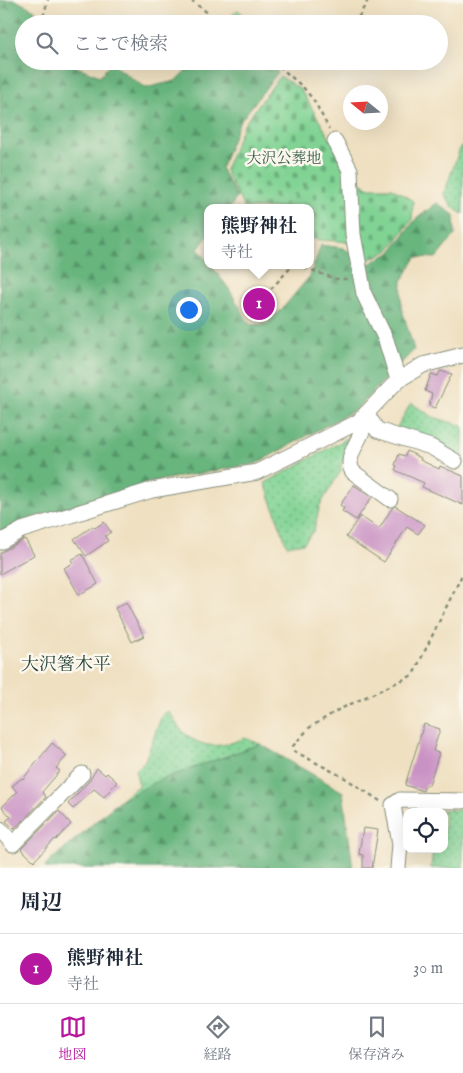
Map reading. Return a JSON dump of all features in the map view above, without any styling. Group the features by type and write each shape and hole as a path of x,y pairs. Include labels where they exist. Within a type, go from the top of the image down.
{"street":[{"path":"335,141 350,170 353,234 364,294 386,340 398,380"},
{"path":"0,542 22,530 152,490 257,472 358,422 398,380 423,365 463,355"},
{"path":"366,413 378,430 431,447 455,461"},
{"path":"366,413 364,428 350,459 350,467 353,472 390,499"},
{"path":"0,830 13,844 82,774"},
{"path":"398,868 400,844 393,805 400,800 463,801"}],"path":[{"path":"44,15 48,0"},
{"path":"191,0 210,15"},
{"path":"360,15 368,0"},
{"path":"283,70 303,87 315,102 335,141"},
{"path":"270,289 291,269"},
{"path":"307,269 336,279 361,279"},
{"path":"393,805 380,801 345,778 294,751 293,746 309,728 338,710 413,675 463,574"}],"green space":[{"path":"0,0 15,0 35,10 34,15 15,15 15,70 85,70 100,76 105,70 121,70 145,88 175,81 186,70 275,70 278,72 239,123 221,168 237,197 233,204 204,204 204,241 198,249 204,256 204,269 214,269 229,289 250,325 267,324 283,308 310,276 321,245 343,248 369,264 390,253 415,220 437,203 454,215 455,235 436,258 416,257 402,281 401,306 414,350 355,410 255,464 155,481 23,521 0,534"},
{"path":"238,10 244,15 232,15"},
{"name":"大沢公葬地","path":"280,76 301,90 332,142 345,173 370,188 392,188 413,201 412,220 388,251 368,260 355,246 349,243 314,239 314,204 242,204 225,170 243,126"},
{"path":"463,144 463,214 453,208 444,194"},
{"path":"411,403 433,417 463,426 463,461 455,453 397,427"},
{"path":"357,433 341,464 341,471 320,505 314,530 304,543 287,546 265,483"},
{"path":"169,711 182,731 197,742 220,745 245,738 260,744 160,780 118,802 139,785 135,770 144,763 162,715"},
{"path":"260,744 343,792 353,868 44,868 118,802 160,780"},
{"path":"448,810 463,810 463,868 431,868 433,853 448,853"}],"building":[{"path":"260,288 272,299 260,311 251,303 254,300 251,298"},
{"path":"440,371 452,374 435,408 429,406 432,394 425,391 431,374 438,376"},
{"path":"407,451 439,469 440,466 463,476 463,505 422,487 424,483 395,470 399,454 405,456"},
{"path":"354,485 372,497 356,520 342,511 344,508 340,505"},
{"path":"395,506 425,525 418,534 407,527 384,562 346,537 360,516 379,529"},
{"path":"104,522 111,532 105,536 108,541 86,556 74,539 93,526 95,528"},
{"path":"25,539 34,555 0,574 0,553"},
{"path":"82,554 98,584 79,595 64,568 73,563 71,560"},
{"path":"126,602 144,636 132,642 115,608"},
{"path":"424,724 440,729 433,751 439,753 429,785 425,785 423,791 405,785"},
{"path":"52,743 67,756 56,768 60,771 42,792 46,797 14,829 6,821 11,817 2,807 17,792 12,786 23,779"},
{"path":"97,768 105,775 107,773 117,782 104,797 94,789 73,809 68,804 89,781"},
{"path":"59,811 71,824 34,861 21,849"},
{"path":"363,828 378,830 372,868 363,868 363,855 359,854"}],"place":[{"name":"熊野神社","path":"259,304"}],"district":[{"name":"大沢箸木平","path":"66,665"}]}
